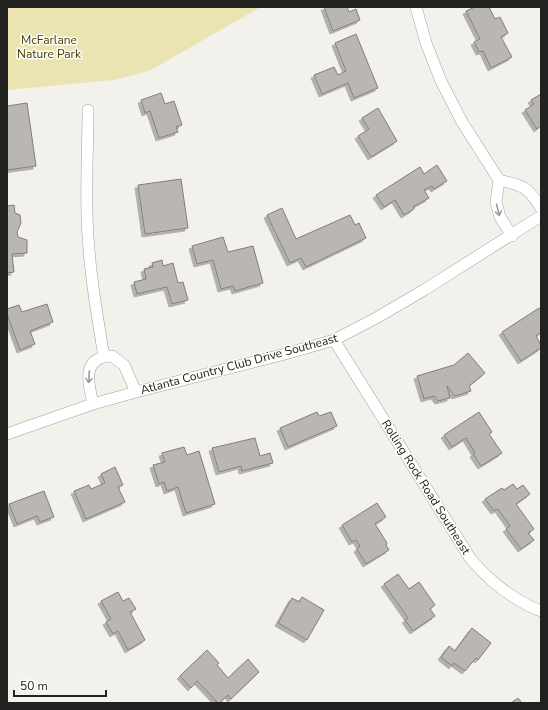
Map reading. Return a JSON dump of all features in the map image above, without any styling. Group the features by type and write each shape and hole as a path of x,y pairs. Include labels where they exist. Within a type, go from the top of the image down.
{"street":[{"path":"416,7 426,43 441,81 462,122 499,180 496,202 500,217 512,236"},
{"path":"88,110 87,214 89,260 94,300 104,356"},
{"path":"499,180 521,185 532,194 541,208"},
{"name":"Atlanta Country Club Drive Southeast","path":"7,434 93,404 334,340 378,317 512,236 541,216"},
{"name":"Rolling Rock Road Southeast","path":"334,340 470,558 480,571 504,591 522,603 541,611"},
{"path":"93,404 88,375 92,364 104,356 112,356 124,365 136,392"}],"green space":[{"name":"McFarlane Nature Park","path":"7,7 261,7 149,71 114,80 7,90"}],"building":[{"path":"324,7 347,7 349,12 356,9 360,20 333,31"},
{"path":"475,7 489,7 495,19 500,17 508,33 501,37 512,57 491,68 483,51 479,52 474,42 480,39 466,11"},
{"path":"356,34 378,88 354,98 348,83 322,94 314,75 334,67 338,75 346,71 335,43"},
{"path":"161,93 165,104 174,101 182,125 176,127 178,132 159,138 150,111 145,113 141,100"},
{"path":"541,94 541,126 537,129 525,110 534,104 531,100"},
{"path":"27,103 36,166 7,170 7,106"},
{"path":"378,108 397,141 371,157 358,136 369,129 362,118"},
{"path":"437,165 447,181 434,189 432,186 424,190 429,198 413,207 414,209 404,215 395,200 384,207 376,195 420,167 424,174"},
{"path":"181,179 188,228 145,234 138,185"},
{"path":"14,205 15,213 20,215 21,223 17,232 18,237 27,240 27,253 12,254 14,272 7,273 7,206"},
{"path":"282,208 296,239 350,215 355,225 359,223 366,238 306,267 301,258 290,263 267,215"},
{"path":"223,237 228,252 253,246 263,283 235,291 233,286 221,289 213,260 197,264 192,246"},
{"path":"162,260 163,266 173,263 178,283 183,282 188,300 172,304 167,287 137,294 134,282 146,279 144,269 153,267 152,263"},
{"path":"47,304 53,322 30,331 35,344 20,350 7,314 7,309 19,305 22,312"},
{"path":"539,308 541,311 541,333 536,336 541,348 521,361 502,332"},
{"path":"468,353 485,373 469,386 471,391 455,396 447,386 450,398 438,401 434,396 424,399 417,376 454,365"},
{"path":"317,412 319,416 331,412 337,426 288,447 280,428"},
{"path":"479,412 492,432 489,434 502,453 481,466 473,454 475,453 466,438 452,447 444,435"},
{"path":"255,438 260,456 270,453 273,463 242,471 241,466 219,472 212,448"},
{"path":"184,447 187,455 199,451 215,504 186,513 178,487 167,491 164,482 159,484 153,465 165,462 162,453"},
{"path":"115,467 123,485 118,487 125,502 86,519 74,491 89,485 91,489 105,483 101,474"},
{"path":"513,484 517,489 523,485 530,494 516,504 534,529 528,533 534,540 521,549 506,529 510,526 498,509 494,511 485,499 502,488 504,490"},
{"path":"44,491 54,517 40,522 37,516 17,524 9,504"},
{"path":"377,503 386,517 375,524 387,543 386,545 389,550 366,564 357,549 360,546 356,540 352,542 342,525"},
{"path":"398,574 409,589 419,582 435,605 430,609 435,616 413,631 405,620 408,618 384,584"},
{"path":"118,592 123,601 129,598 136,609 130,612 145,640 128,650 118,631 113,634 106,622 111,619 101,601"},
{"path":"302,597 324,610 307,640 278,623 292,598 299,602"},
{"path":"472,628 491,643 478,660 476,658 465,671 454,663 452,666 441,657 449,646 455,651"},
{"path":"207,650 219,663 217,665 228,678 248,659 259,672 231,699 228,695 220,703 218,703 197,681 191,688 180,676"},
{"path":"518,698 522,703 511,703"}]}
